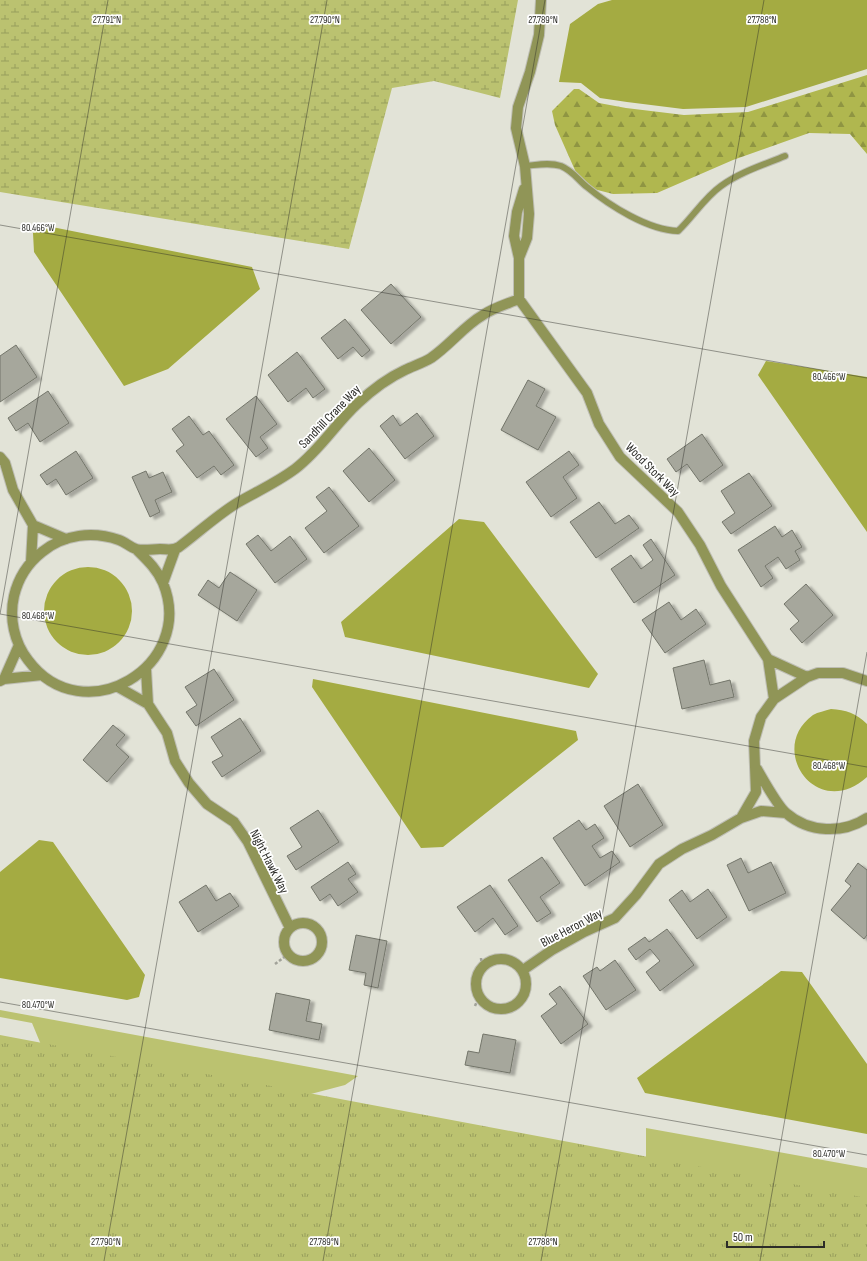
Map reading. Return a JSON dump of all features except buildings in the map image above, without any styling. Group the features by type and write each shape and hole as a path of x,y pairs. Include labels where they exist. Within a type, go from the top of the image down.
{"street":[{"path":"518,299 518,258 528,238 529,214 524,166 516,128 518,107 530,72 539,35 541,0"},
{"name":"Sandhill Crane Way","path":"175,550 236,504 264,490 294,470 317,450 356,405 376,387 403,370 429,359 483,314 518,299"},
{"name":"Wood Stork Way","path":"518,299 587,393 599,424 620,457 678,512 700,545 721,586 768,659 774,699"},
{"path":"0,457 5,463 13,490 33,525 31,562"},
{"path":"33,525 66,538"},
{"path":"88,535 109,537 136,549 152,564 163,583 168,605 167,628 160,650 146,669 133,679 118,687 98,691 78,691 59,685 42,675 29,662 19,645 13,622 13,606 19,583 31,562 51,546 66,538 88,535"},
{"path":"136,549 175,550 163,583"},
{"path":"2,680 19,645"},
{"path":"768,659 807,677"},
{"name":"Night Hawk Way","path":"146,669 148,704 167,733 175,761 189,783 207,804 234,822 248,842 290,928"},
{"path":"774,699 807,677 818,673 842,673 867,681"},
{"path":"2,680 42,675"},
{"path":"118,687 148,704"},
{"name":"Blue Heron Way","path":"741,818 756,792 754,741 761,717 774,699"},
{"path":"756,769 786,813 807,826 834,830 856,825 867,818"},
{"name":"Blue Heron Way","path":"523,970 584,932 615,918 636,895 659,864 682,849 712,835 741,818 761,811 786,813"},
{"path":"856,825 867,829"},
{"path":"301,923 313,926 319,932 322,944 318,954 309,961 297,961 287,955 283,944 284,938 290,928 301,923"},
{"path":"500,959 509,960 517,964 523,970 527,984 525,993 521,1001 514,1006 500,1010 491,1008 484,1003 479,996 476,984 481,963 500,959"}],"lane":[{"path":"524,166 546,164 560,166 574,173 585,185 613,207 667,230 678,230 688,222 703,202 720,186 740,174 785,156"}],"path":[{"path":"275,964 287,955"},
{"path":"474,1006 479,996"}],"green space":[{"path":"0,0 518,0 500,98 434,81 392,88 349,249 0,192"},
{"path":"867,75 867,154 850,134 809,133 733,160 657,193 613,194 582,186 555,125 552,111 574,89 579,89 599,103 626,108 684,115 748,112"},
{"path":"0,1010 358,1076 345,1085 307,1095 66,1105 32,1023 0,1017"},
{"path":"0,1035 867,1198 867,1261 0,1261"},
{"path":"646,1128 867,1168 867,1261 646,1167"}],"shaded area":[{"path":"612,0 867,0 867,69 746,107 683,109 600,98 581,83 559,82 570,24 598,4"},
{"path":"47,226 252,267 260,289 168,369 124,386 34,252 33,233"},
{"path":"766,361 867,377 867,532 758,375"},
{"path":"459,519 484,522 598,674 589,688 345,637 341,622"},
{"path":"88,567 105,571 119,580 128,594 132,611 128,628 119,642 105,651 88,655 71,651 57,642 48,628 44,611 48,594 57,580 71,571"},
{"path":"313,679 576,731 578,740 443,847 421,848 312,687"},
{"path":"831,709 850,713 859,717 867,724 867,777 848,789 831,791 816,786 804,776 796,761 795,745 800,729 813,715"},
{"path":"39,840 53,842 145,975 139,997 127,1000 0,978 0,872"},
{"path":"781,971 802,972 867,1064 867,1134 645,1093 637,1078"}]}
